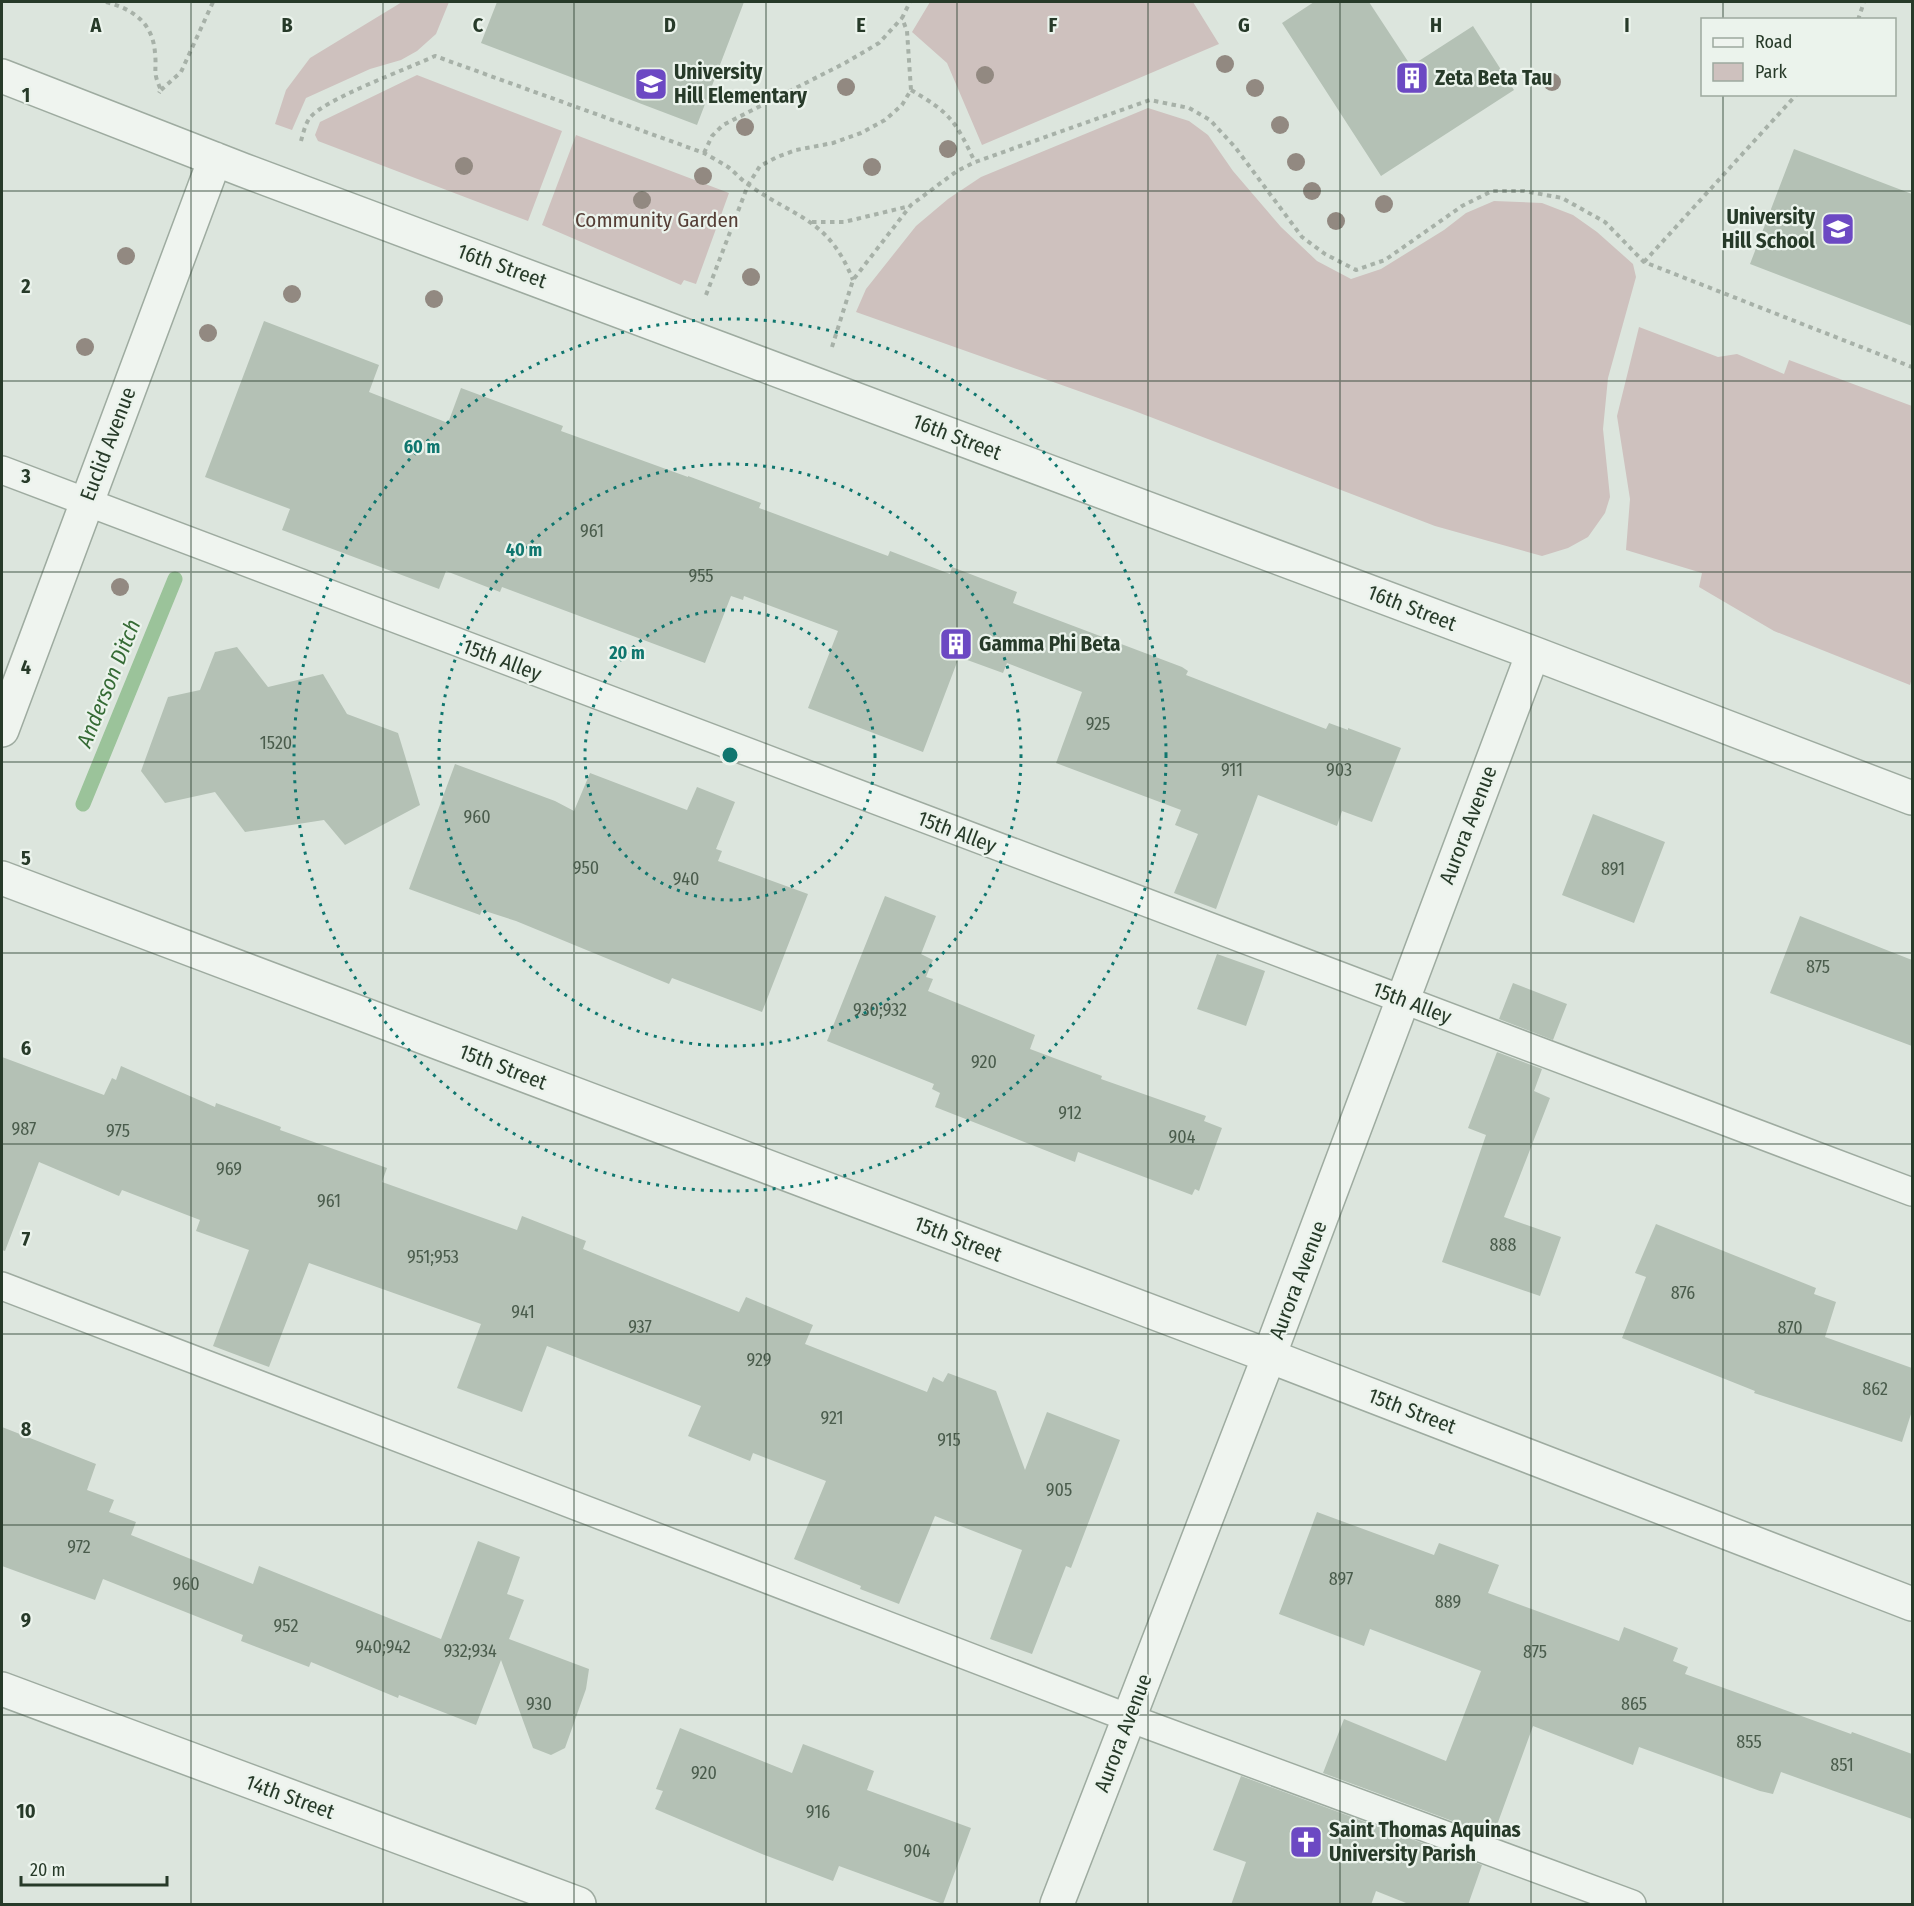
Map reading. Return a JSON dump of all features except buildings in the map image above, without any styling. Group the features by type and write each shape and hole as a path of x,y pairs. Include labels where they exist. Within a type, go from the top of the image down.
{"street":[{"name":"16th Street","path":"2,76 215,159 1533,653 1912,798"},
{"name":"Euclid Avenue","path":"2,730 215,159"},
{"name":"Aurora Avenue","path":"1057,1905 1269,1356 1533,653"},
{"name":"15th Street","path":"2,878 1269,1356 1912,1604"},
{"name":"14th Street","path":"2,1689 579,1905"}],"lane":[{"name":"15th Alley","path":"2,470 1912,1192"},
{"path":"2,1286 1129,1718 1632,1905"}],"path":[{"path":"106,2 132,13 149,27 155,52 154,76"},
{"path":"161,90 181,72 213,2"},
{"path":"704,153 712,136 723,125 879,43 902,18 910,2"},
{"path":"1859,18 1864,2"},
{"path":"706,295 748,185 760,166 796,150 843,140 861,133 885,120 902,105 911,90 908,31 902,18"},
{"path":"301,141 309,119 316,111 435,56 704,153 728,167 748,185 811,222 827,235 839,250 853,280"},
{"path":"911,90 936,104 949,116 959,128 975,162"},
{"path":"1644,262 1795,96"},
{"path":"817,384 853,280 911,205 957,171 975,162 1150,100 1189,108 1210,120 1235,147 1302,237 1325,254 1356,270 1384,260 1461,206 1492,191 1524,191 1562,198 1605,222 1644,262 1912,368"},
{"path":"811,222 844,222 911,205"}],"green space":[{"path":"402,2 449,2 436,34 417,51 401,60 370,69 306,98 292,130 275,124 286,90 310,58"},
{"path":"930,2 1193,2 1219,44 982,145 947,63 912,32"},
{"path":"417,75 562,131 528,221 318,141 315,135 320,122"},
{"path":"1148,108 1189,121 1208,135 1233,171 1281,227 1317,261 1351,279 1381,269 1444,230 1466,213 1494,201 1542,203 1573,215 1597,232 1633,264 1636,277 1608,378 1603,429 1610,497 1605,513 1588,537 1568,548 1542,556 1435,526 1132,410 856,312 866,289 916,226 948,199 981,177"},
{"name":"Community Garden","path":"576,135 729,193 696,284 684,280 681,285 542,225"},
{"path":"1639,327 1718,357 1737,354 1784,374 1789,360 1912,406 1912,678 1910,685 1774,631 1699,587 1702,573 1626,550 1630,499 1617,416"}],"waterway":[{"name":"Anderson Ditch","path":"83,804 175,579"}],"place":[{"name":"Zeta Beta Tau","path":"1412,78"},
{"name":"University Hill Elementary","path":"651,84"},
{"name":"University Hill School","path":"1838,229"},
{"name":"Gamma Phi Beta","path":"956,644"},
{"name":"Saint Thomas Aquinas University Parish","path":"1306,1842"}]}
